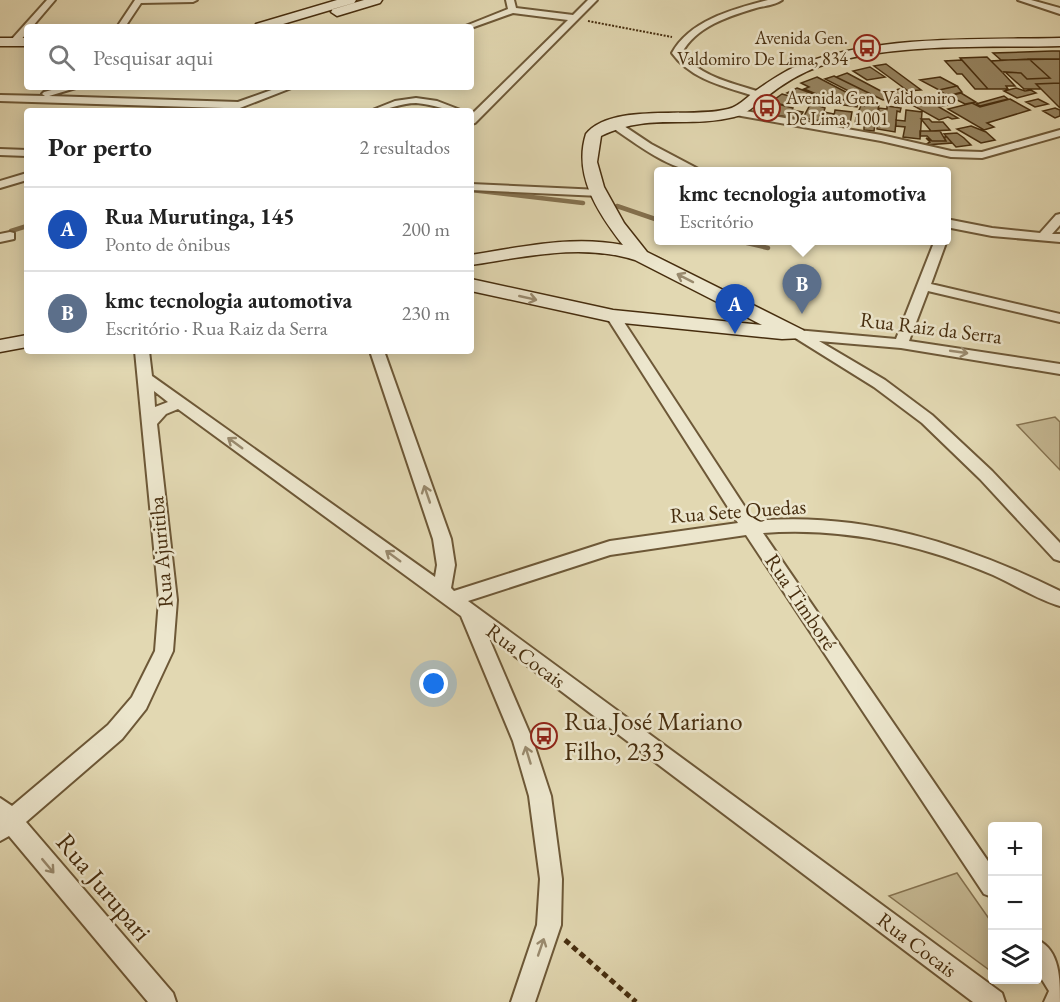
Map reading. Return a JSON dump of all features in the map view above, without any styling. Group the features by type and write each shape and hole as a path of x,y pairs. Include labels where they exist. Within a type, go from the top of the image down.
{"street":[{"path":"34,24 51,0"},
{"path":"123,24 138,1 193,0"},
{"path":"270,24 350,0"},
{"path":"298,24 376,0"},
{"path":"510,0 512,10"},
{"path":"474,117 593,0"},
{"path":"760,94 700,73 680,60 677,53 685,39 698,30 739,11 778,0"},
{"path":"1022,0 1060,10"},
{"path":"1029,0 1060,3"},
{"path":"474,24 512,10 576,18"},
{"path":"0,42 21,42"},
{"path":"641,256 608,213 600,193 589,164 589,152 594,134 614,124 649,116 708,116 734,112 749,105 760,94 798,70 817,63 865,53 927,47 1060,42"},
{"path":"779,82 847,63 897,54 1060,47"},
{"path":"0,48 24,48"},
{"path":"32,99 64,90"},
{"path":"230,108 281,90"},
{"path":"0,98 238,105"},
{"path":"384,108 412,99 427,100 450,108"},
{"path":"734,112 881,138 959,155 996,152 1060,133"},
{"path":"614,124 648,146 691,167"},
{"path":"0,152 24,153"},
{"path":"0,185 24,178"},
{"path":"474,187 600,193"},
{"path":"575,246 602,234 607,226 608,213"},
{"path":"1043,237 1060,218"},
{"path":"951,227 1060,238"},
{"path":"901,344 939,245"},
{"path":"474,260 575,246 615,247 641,256 757,322 796,334 854,366 906,403 942,434 985,475 1060,554"},
{"path":"474,286 613,316 757,322"},
{"path":"923,286 1060,318"},
{"name":"Rua Timboré","path":"613,316 750,528 988,879"},
{"name":"Rua Raiz da Serra","path":"796,334 901,344 1060,369"},
{"path":"854,366 865,340"},
{"path":"0,346 24,342"},
{"name":"Rua Ajuritiba","path":"3,820 115,732 139,703 164,651 168,600 142,354"},
{"path":"378,354 442,539 446,565 446,595"},
{"name":"Rua Cocais","path":"144,377 446,595 993,1002"},
{"path":"149,423 161,410 180,403"},
{"name":"Rua Sete Quedas","path":"446,595 599,550 648,541 750,528 802,525 860,531 957,553 1022,579 1060,599"},
{"path":"468,612 523,741 540,796 551,879 549,925 523,1002"},
{"name":"Rua Jurupari","path":"3,820 164,1002"},
{"path":"1042,958 1060,986"},
{"path":"1056,1002 1060,998"}],"path":[{"path":"576,18 685,39"},
{"path":"549,925 636,1002"}],"shaded area":[{"path":"1055,417 1060,422 1060,470 1017,425"},
{"path":"957,873 988,917 988,969 889,896"}],"building":[{"path":"1060,51 1060,59 1001,60 993,53"},
{"path":"987,57 1015,86 1006,86 1008,89 988,89 960,58"},
{"path":"1029,59 1050,78 1027,79 1021,73 1002,72 991,61"},
{"path":"1029,59 1060,59 1060,83 1036,84 1041,89 1024,89 1005,72 1021,73 1027,79 1050,78"},
{"path":"962,60 988,89 975,89 962,74 957,74 945,61"},
{"path":"886,64 921,90 908,91 874,66"},
{"path":"870,67 885,77 867,80 853,71"},
{"path":"847,73 894,98 883,100 836,77"},
{"path":"834,76 875,96 864,99 825,79"},
{"path":"817,77 865,102 838,99 836,102 804,89 809,87 801,83"},
{"path":"940,77 957,86 939,90 920,80"},
{"path":"1060,83 1060,108 1036,84"},
{"path":"957,86 962,92 948,96 939,90"},
{"path":"797,88 827,99 822,102 813,98 808,101 787,93"},
{"path":"1016,88 1036,93 1017,98 1004,91"},
{"path":"899,89 915,98 906,101 889,92"},
{"path":"961,93 976,102 965,104 949,96"},
{"path":"782,94 804,100 799,104 792,102 788,106 771,102"},
{"path":"1004,96 1008,99 980,106 976,104"},
{"path":"838,99 858,102 857,107 836,104"},
{"path":"911,99 917,103 935,99 947,105 939,107 958,118 948,117 939,120 905,101"},
{"path":"1010,99 1030,110 987,123 994,127 984,130 948,109 972,103 980,107"},
{"path":"1038,99 1048,104 1035,107 1026,102"},
{"path":"766,101 803,112 799,119 776,115 777,110 764,107 763,104"},
{"path":"811,103 825,108 821,121 803,118"},
{"path":"870,103 879,105 876,118 856,116 861,106 869,106"},
{"path":"887,106 901,108 900,112 897,111 895,132 877,129 879,108 887,109"},
{"path":"1055,108 1060,110 1060,116 1055,118 1043,111"},
{"path":"835,110 852,112 850,124 833,122"},
{"path":"906,110 922,112 920,139 903,137 905,127 896,126 896,120 905,121"},
{"path":"824,112 834,114 832,122 822,120"},
{"path":"856,116 876,118 874,131 864,130 864,126 855,125"},
{"path":"921,119 943,122 950,130 931,131"},
{"path":"971,126 986,132 995,140 981,143 957,129"},
{"path":"920,131 940,131 946,141 932,141 927,136 920,136"},
{"path":"957,133 971,145 956,147 944,134"},
{"path":"944,137 952,143 925,145 930,142 926,138 932,141 946,141"}],"waterway":[{"path":"474,190 583,203"},
{"path":"617,206 654,219"},
{"path":"11,231 24,227"},
{"path":"755,245 768,248"}],"place":[{"name":"Avenida Gen. Valdomiro De Lima, 834","path":"867,48"},
{"name":"Avenida Gen. Valdomiro De Lima, 1001","path":"767,108"},
{"name":"kmc tecnologia automotiva","path":"802,314"},
{"name":"Rua Murutinga, 145","path":"735,334"},
{"name":"Rua José Mariano Filho, 233","path":"544,736"}]}
